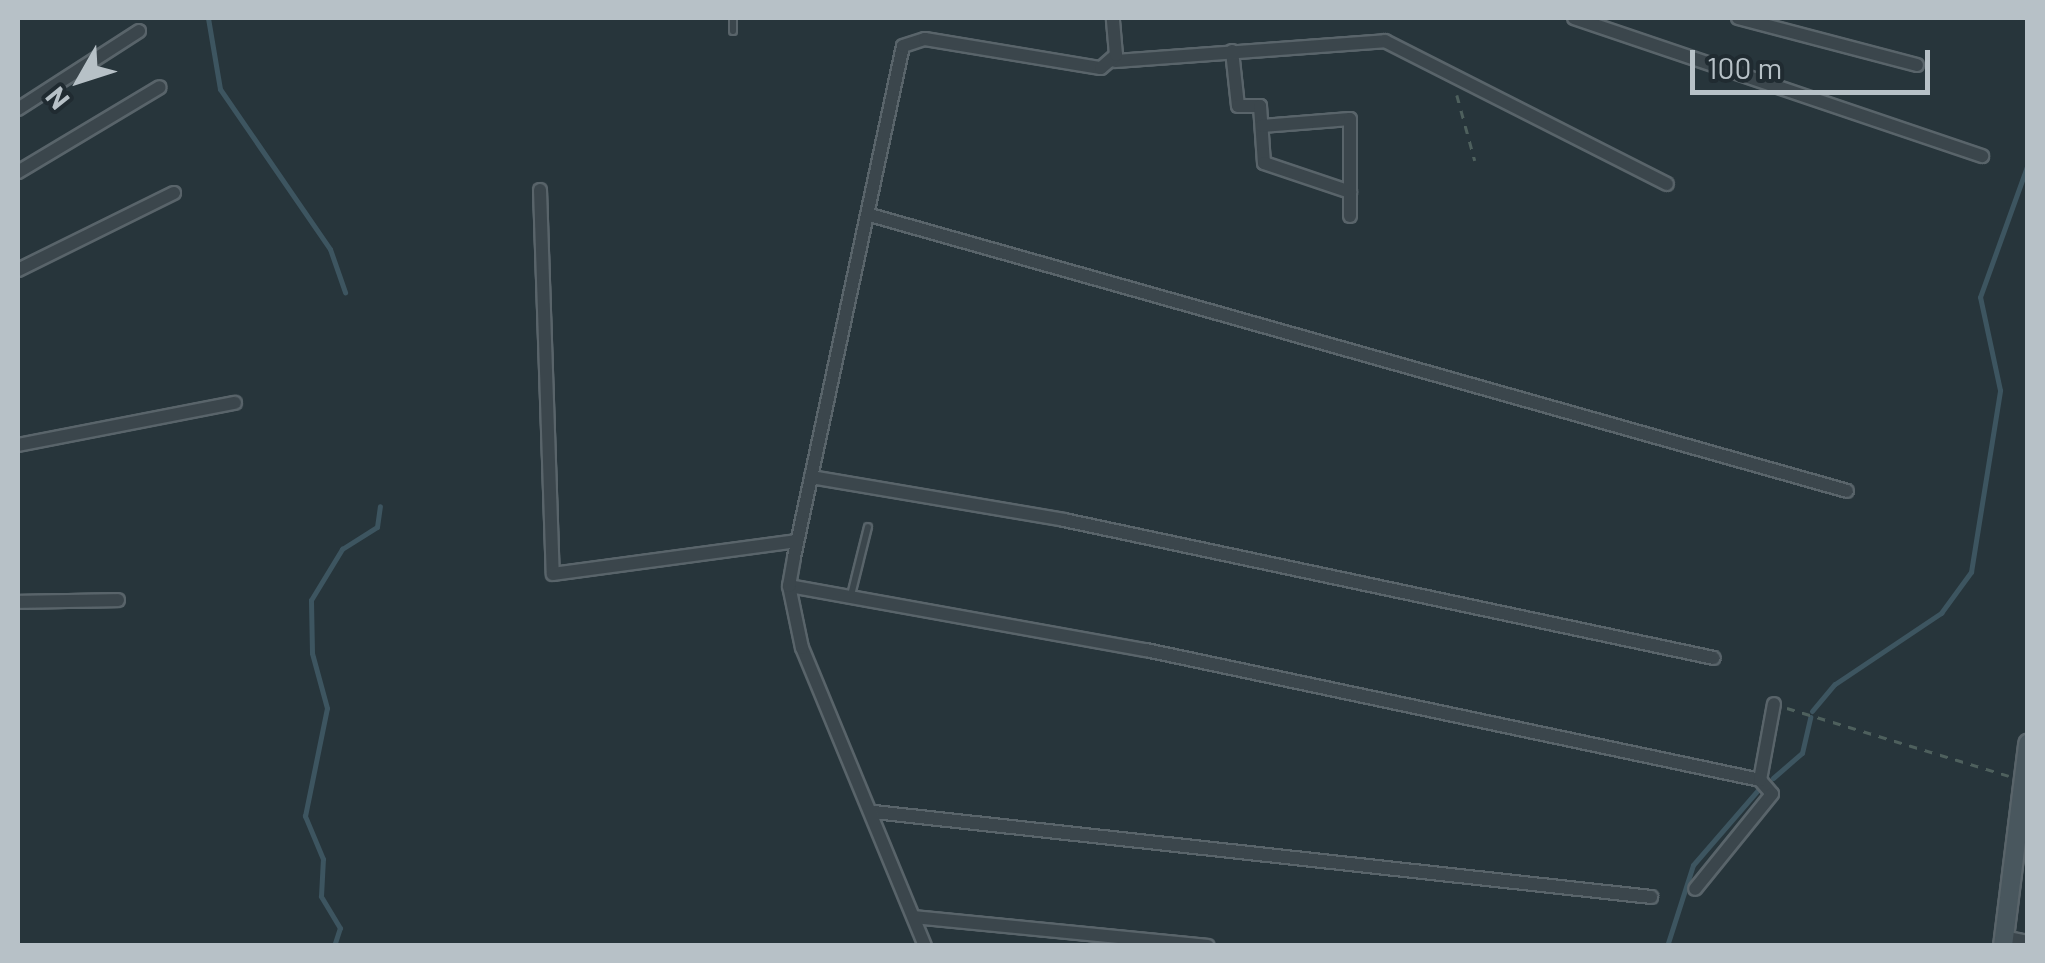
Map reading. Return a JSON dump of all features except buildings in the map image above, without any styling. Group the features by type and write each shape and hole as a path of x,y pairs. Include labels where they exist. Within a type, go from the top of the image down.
{"street":[{"path":"1114,18 1115,61"},
{"path":"1574,18 1982,156"},
{"path":"1738,18 1916,65"},
{"path":"18,109 140,31"},
{"path":"924,946 874,812 802,648 789,586 908,42 1093,68 1115,61 1377,39 1667,184"},
{"path":"1232,51 1238,106 1260,106 1264,162 1350,192"},
{"path":"18,172 160,87"},
{"path":"1262,126 1350,120 1350,216"},
{"path":"540,190 553,574 797,541"},
{"path":"18,270 174,193"},
{"path":"870,214 1847,491"},
{"path":"18,445 236,403"},
{"path":"811,476 1064,520 1714,658"},
{"path":"789,586 1760,780 1772,794 1694,889"},
{"path":"18,602 118,600"},
{"path":"1760,780 1774,704"},
{"path":"2028,744 2020,780 2003,942 2028,942"},
{"path":"874,812 1652,897"},
{"path":"914,917 1208,946"}],"lane":[{"path":"733,18 734,31"},
{"path":"850,596 868,527"}],"path":[{"path":"1449,74 1475,161"},
{"path":"1774,704 1910,739 2020,780"}],"waterway":[{"path":"208,18 220,89 330,249 345,292"},
{"path":"1812,711 1835,684 1941,613 1971,572 2000,390 1980,297 2028,164"},
{"path":"334,946 340,928 321,896 323,859 305,816 327,708 312,653 311,600 342,549 377,527 380,506"},
{"path":"1773,778 1802,753 1810,717"},
{"path":"1667,946 1693,865 1758,790"}]}
